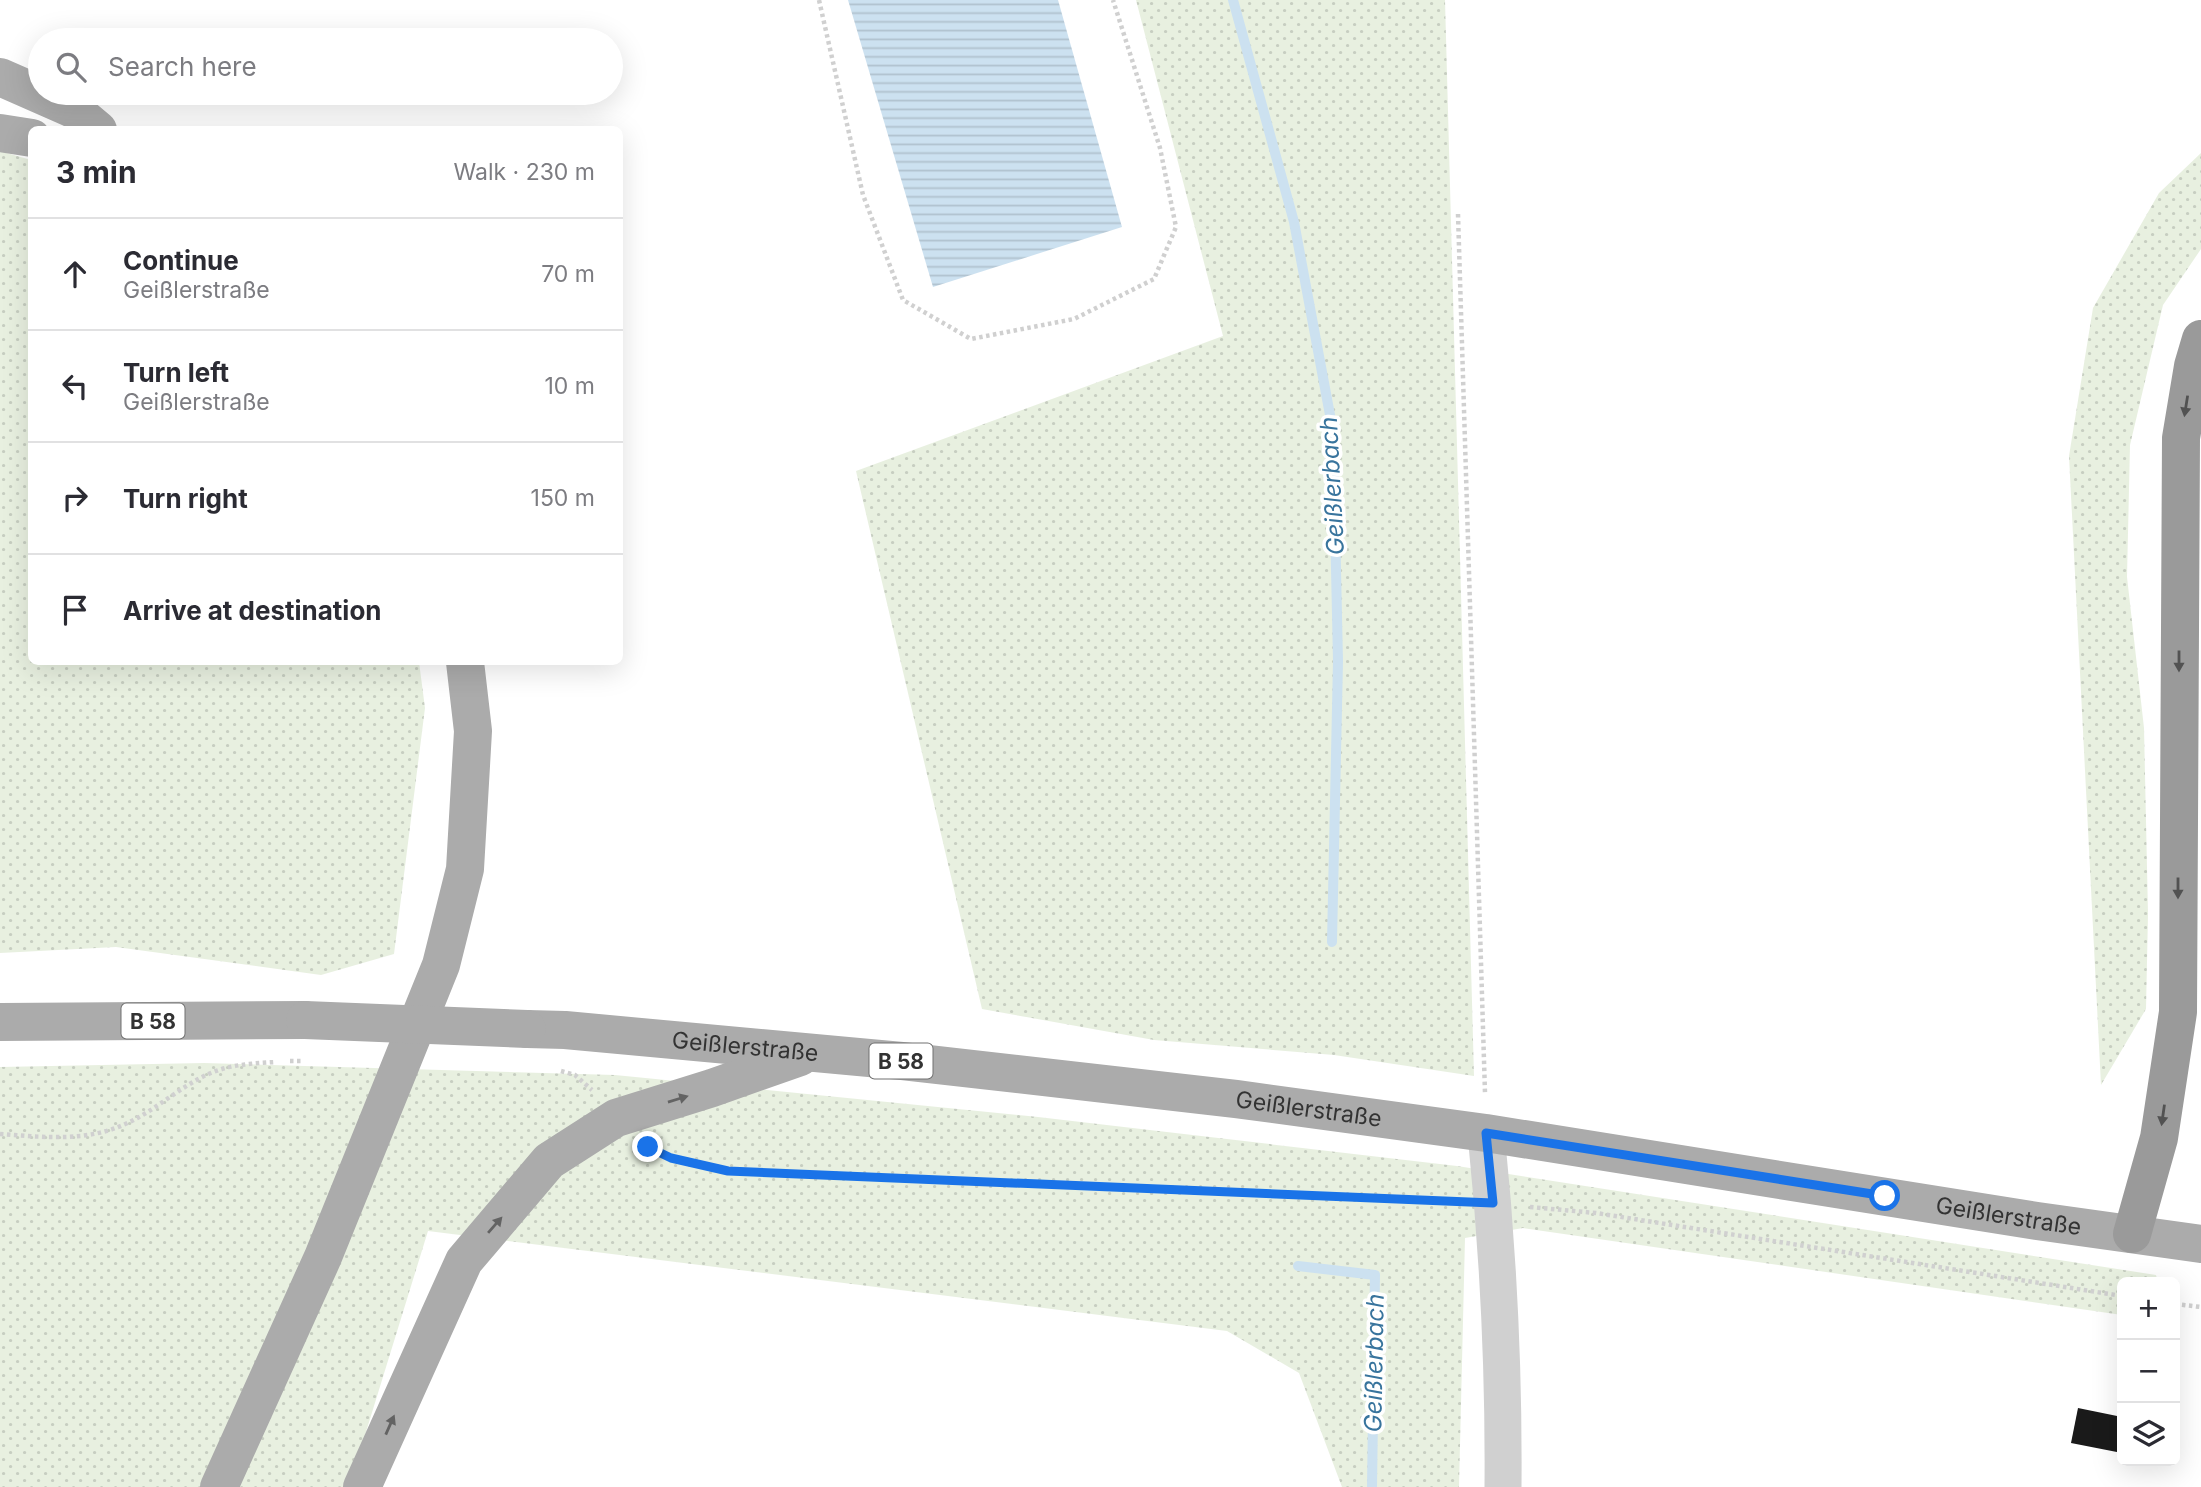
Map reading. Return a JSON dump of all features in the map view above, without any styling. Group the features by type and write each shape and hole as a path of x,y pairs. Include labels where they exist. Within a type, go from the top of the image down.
{"highway":[{"path":"2132,1234 2158,1143 2178,1012 2180,438 2193,366 2201,339"}],"main road":[{"path":"0,77 28,89"},
{"path":"64,105 93,126"},
{"path":"0,133 28,137"},
{"path":"219,1487 323,1256 441,965 465,869 473,731 465,665"},
{"name":"Geißlerstraße","path":"0,1022 305,1020 565,1030 813,1053 1236,1099 1486,1133 2023,1219 2201,1244"},
{"path":"362,1487 464,1261 549,1161 616,1118 813,1053"}],"street":[{"path":"1486,1133 1493,1203 1504,1429 1503,1487"}],"path":[{"path":"819,0 863,195 903,300 971,339 1074,319 1154,279 1176,227 1160,148 1112,0"},
{"path":"1458,214 1486,1133"},
{"path":"0,1134 41,1137 99,1133 124,1125 221,1069 276,1062"},
{"path":"556,1070 575,1075 648,1147 671,1158 728,1171 1493,1203 1596,1213 2117,1295"},
{"path":"2180,1305 2201,1307"}],"green space":[{"path":"1136,0 1445,0 1474,1076 1334,1055 1154,1040 982,1009 856,471 1223,336"},
{"path":"0,151 28,159 28,665 419,665 425,708 394,954 321,975 116,947 0,953"},
{"path":"2201,153 2201,249 2163,305 2130,445 2127,577 2144,728 2148,914 2146,1009 2101,1085 2069,456 2093,308 2159,193"},
{"path":"204,1063 615,1075 1038,1117 1457,1166 2157,1277 2117,1277 2117,1314 1523,1228 1465,1238 1459,1487 1342,1487 1299,1373 1227,1331 428,1231 349,1487 0,1487 0,1067"}],"water":[{"path":"848,0 1058,0 1122,227 933,287"}],"building":[{"path":"2078,1408 2117,1416 2117,1452 2071,1443"}],"waterway":[{"name":"Geißlerbach","path":"1233,0 1294,222 1333,431 1338,661 1332,942"},
{"name":"Geißlerbach","path":"1298,1266 1375,1275 1372,1487"}],"route":[{"path":"648,1147 671,1158 728,1171 1493,1203 1486,1133 1885,1196"}]}
